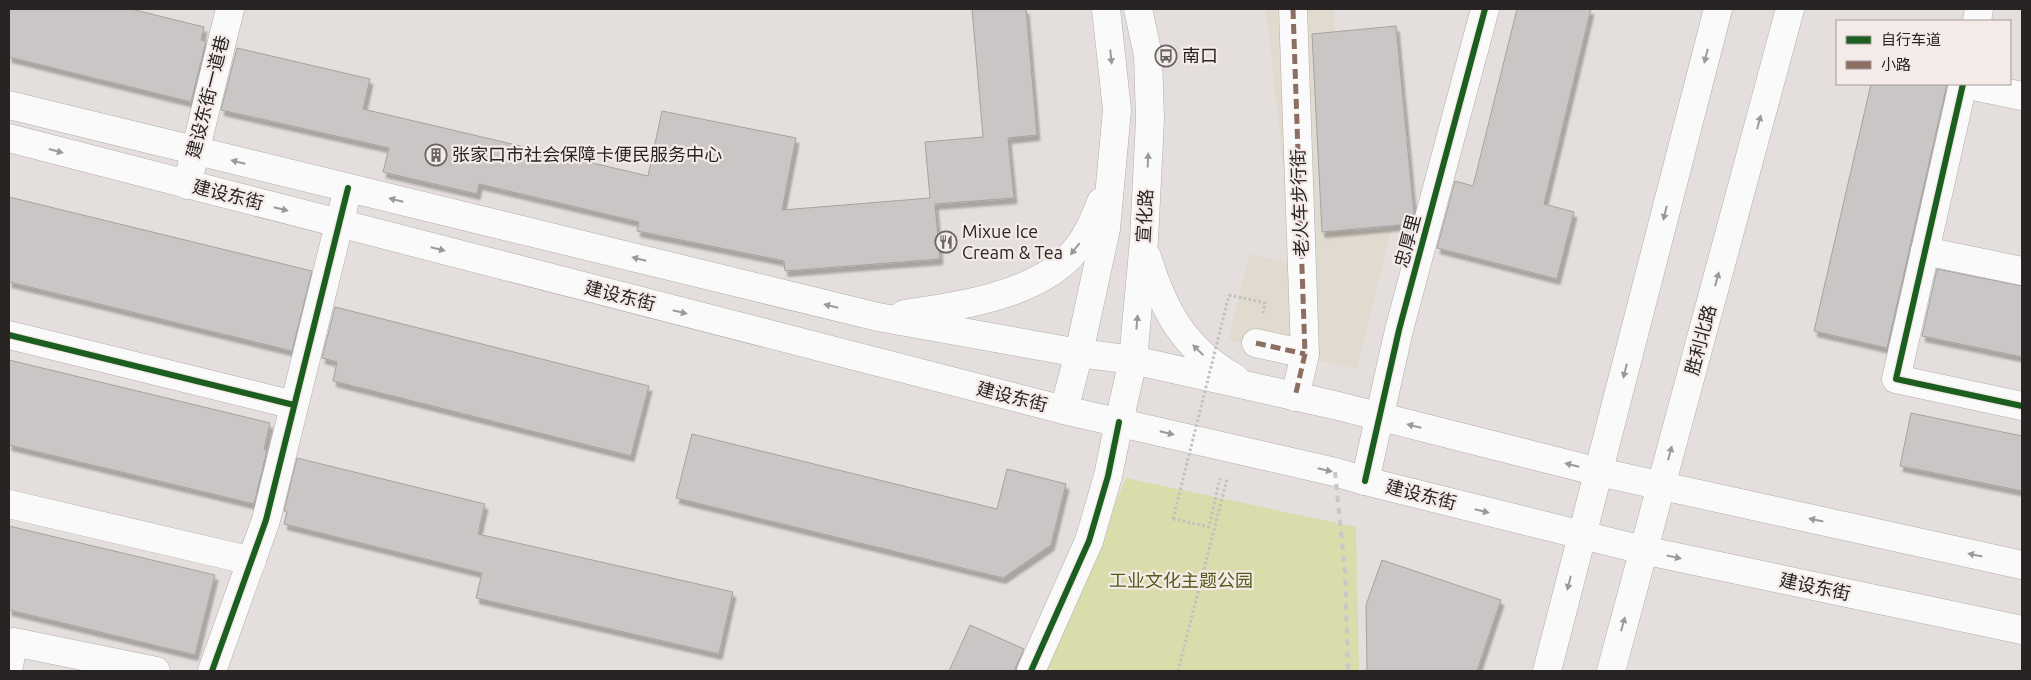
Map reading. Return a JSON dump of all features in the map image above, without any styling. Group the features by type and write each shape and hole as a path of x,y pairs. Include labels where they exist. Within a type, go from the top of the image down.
{"main road":[{"name":"建设东街一道巷","path":"187,185 230,9"},
{"name":"宣化路","path":"1064,410 1079,353 1106,229 1117,110 1106,9"},
{"name":"宣化路","path":"1031,671 1089,541 1108,476 1133,360 1144,246 1150,119 1148,54 1138,9"},
{"name":"老火车步行街","path":"1293,9 1305,354 1295,397"},
{"name":"忠厚里","path":"1365,481 1400,330 1486,9"},
{"path":"1547,671 1718,9"},
{"name":"胜利北路","path":"1611,671 1790,9"},
{"path":"1963,85 1896,380 2022,406"},
{"path":"1968,85 2022,96"},
{"name":"建设东街","path":"9,105 878,317 1079,353 1133,360 1295,397 1599,472 2022,565"},
{"name":"建设东街","path":"9,138 1064,410 1335,472 1582,536 2022,630"},
{"path":"878,317 947,308 978,301 1015,290 1052,271 1074,253 1091,227 1111,174"},
{"path":"212,671 266,520 348,188"},
{"path":"1144,246 1158,292 1170,316 1180,330 1196,350 1225,372 1252,387"},
{"path":"1925,251 2022,272"},
{"path":"9,335 294,405"},
{"path":"1256,343 1305,354"},
{"path":"9,504 252,562"},
{"path":"9,665 14,642 156,671"}],"path":[{"path":"1222,500 1215,499 1209,527 1173,519 1229,295"},
{"path":"1178,671 1234,449"}],"shaded area":[{"path":"1266,9 1333,9 1353,233 1391,229 1357,369 1229,340 1249,254 1287,263 1291,237"}],"green space":[{"name":"工业文化主题公园","path":"1126,478 1356,527 1359,671 1046,671"}],"building":[{"path":"9,9 131,9 204,27 201,40 206,41 191,102 9,57"},
{"path":"972,9 1026,9 1037,135 1008,138 1014,198 935,204 940,259 785,271 784,261 637,231 639,222 479,184 477,194 383,172 389,148 221,110 237,48 370,79 363,109 648,176 662,111 796,138 782,210 930,198 925,142 983,137"},
{"path":"1517,9 1591,9 1544,204 1574,212 1557,279 1437,248 1455,181 1473,186"},
{"path":"1396,26 1414,214 1411,224 1322,232 1312,34"},
{"path":"1871,85 1947,85 1887,348 1814,331"},
{"path":"9,197 312,271 292,351 9,282"},
{"path":"1937,269 2022,286 2022,357 1922,336"},
{"path":"335,307 649,386 631,456 333,381 337,362 322,358"},
{"path":"9,360 270,423 264,450 267,450 254,504 9,445"},
{"path":"1911,413 2022,436 2022,491 1900,466"},
{"path":"692,434 997,509 1007,469 1066,484 1051,545 1003,578 676,498"},
{"path":"297,458 485,504 478,534 733,592 719,654 476,598 482,573 284,524 287,512 284,511"},
{"path":"9,526 215,575 195,655 9,610"},
{"path":"1382,560 1501,600 1477,671 1367,671 1366,605"},
{"path":"970,625 1024,649 1014,671 949,671"}],"railway":[{"path":"1335,472 1345,572 1348,671"}],"marked path":[{"path":"1293,9 1305,354 1295,397"},
{"path":"1256,343 1305,354"}],"cycle path":[{"path":"1365,481 1399,330 1485,9"},
{"path":"1963,85 1896,379 2022,406"},
{"path":"212,671 266,520 348,188"},
{"path":"9,335 294,405"},
{"path":"1031,671 1089,541 1108,476 1119,422"}],"place":[{"name":"南口","path":"1166,56"},
{"name":"张家口市社会保障卡便民服务中心","path":"436,155"},
{"name":"Mixue Ice Cream & Tea","path":"946,242"}]}
